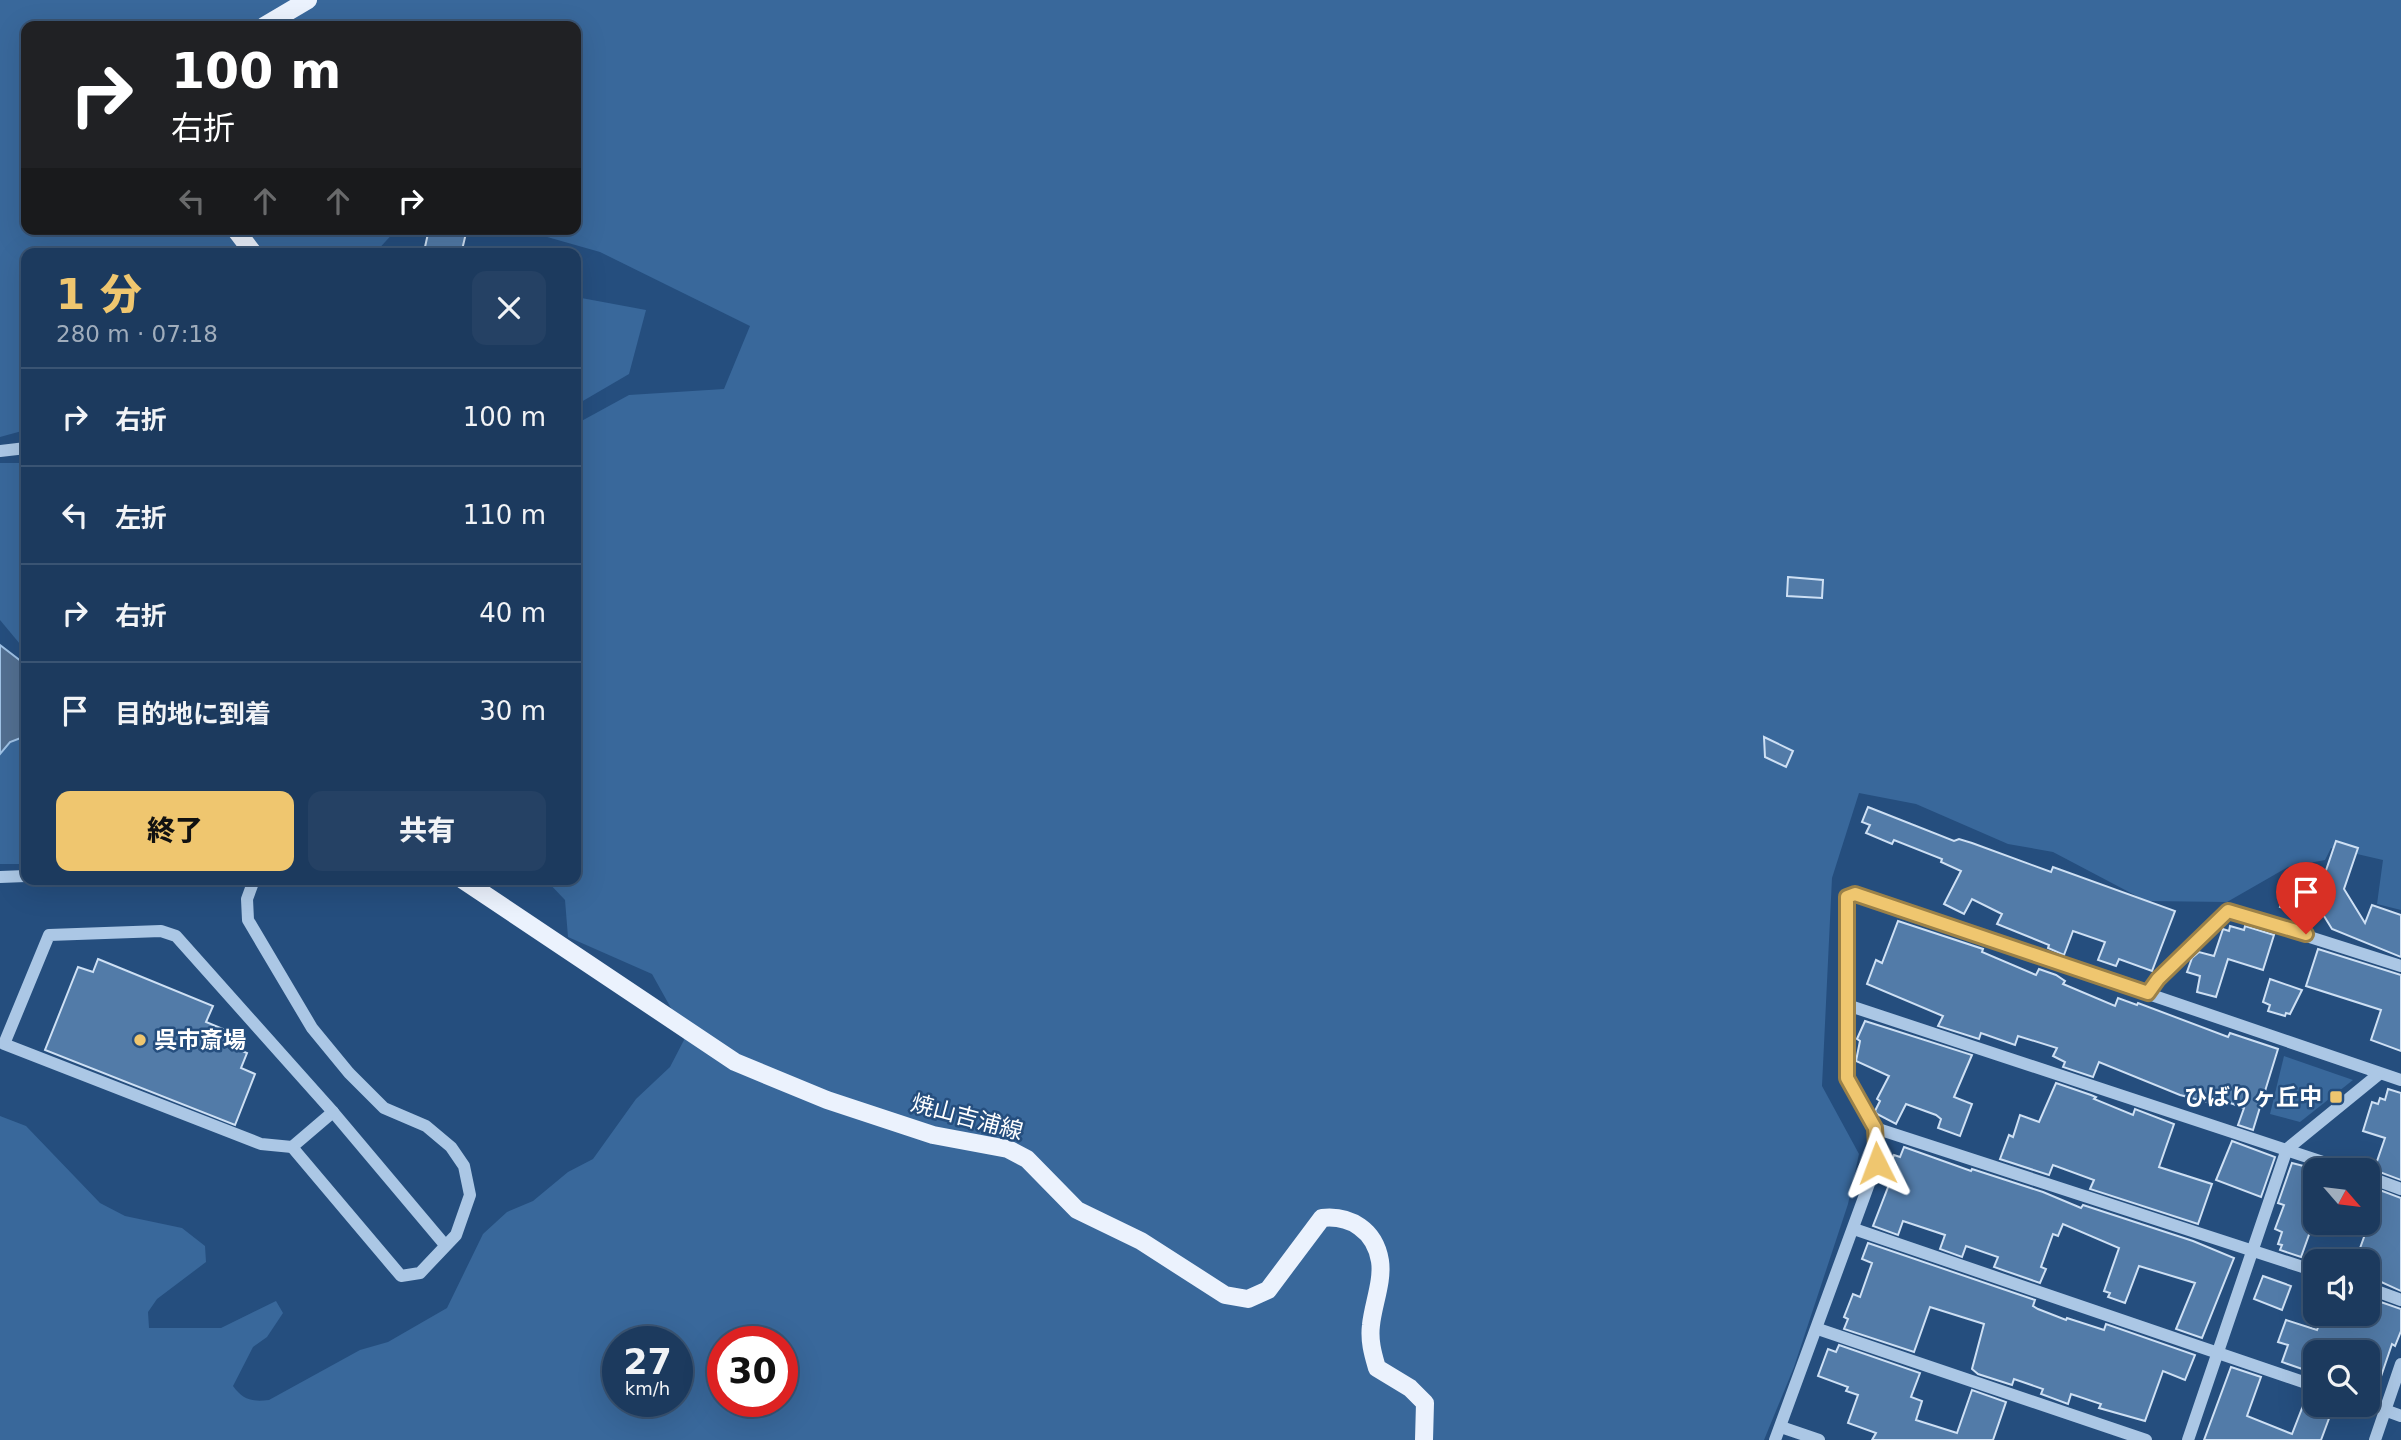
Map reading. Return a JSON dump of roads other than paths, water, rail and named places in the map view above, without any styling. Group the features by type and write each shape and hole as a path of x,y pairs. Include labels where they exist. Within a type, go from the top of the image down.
{"main road":[{"path":"272,21 308,0"},
{"name":"焼山吉浦線","path":"470,885 735,1062 827,1100 920,1130 1008,1149 1027,1159 1077,1210 1141,1241 1225,1295 1248,1299 1268,1290 1322,1218 1339,1216 1360,1226 1374,1243 1380,1263 1370,1327 1371,1347 1377,1368 1410,1388 1425,1403 1424,1440"}],"street":[{"path":"0,451 21,449"},
{"path":"0,877 21,876"},
{"path":"252,885 247,900 248,920 312,1028 349,1073 384,1108 426,1126 451,1147 464,1166 470,1195 464,1220 456,1236 420,1273 401,1276 292,1147 261,1143 4,1044 49,935 161,931 176,936 333,1112 445,1245"},
{"path":"1776,1440 1877,1163 1875,1128 1847,1078 1847,897 1855,894 2401,1080"},
{"path":"2148,993 2158,979 2228,911 2401,966"},
{"path":"1847,1006 2313,1158"},
{"path":"2188,1440 2287,1149 2379,1074"},
{"path":"292,1147 333,1112"},
{"path":"1875,1128 2303,1268"},
{"path":"2380,1181 2401,1189"},
{"path":"1854,1229 2303,1382"},
{"path":"2380,1292 2401,1300"},
{"path":"1818,1329 2146,1440"},
{"path":"2375,1440 2401,1364"},
{"path":"2380,1408 2401,1416"},
{"path":"1782,1427 1819,1440"}],"place":[{"name":"呉市斎場","path":"140,1040"},
{"name":"ひばりヶ丘中","path":"2336,1097"}]}
